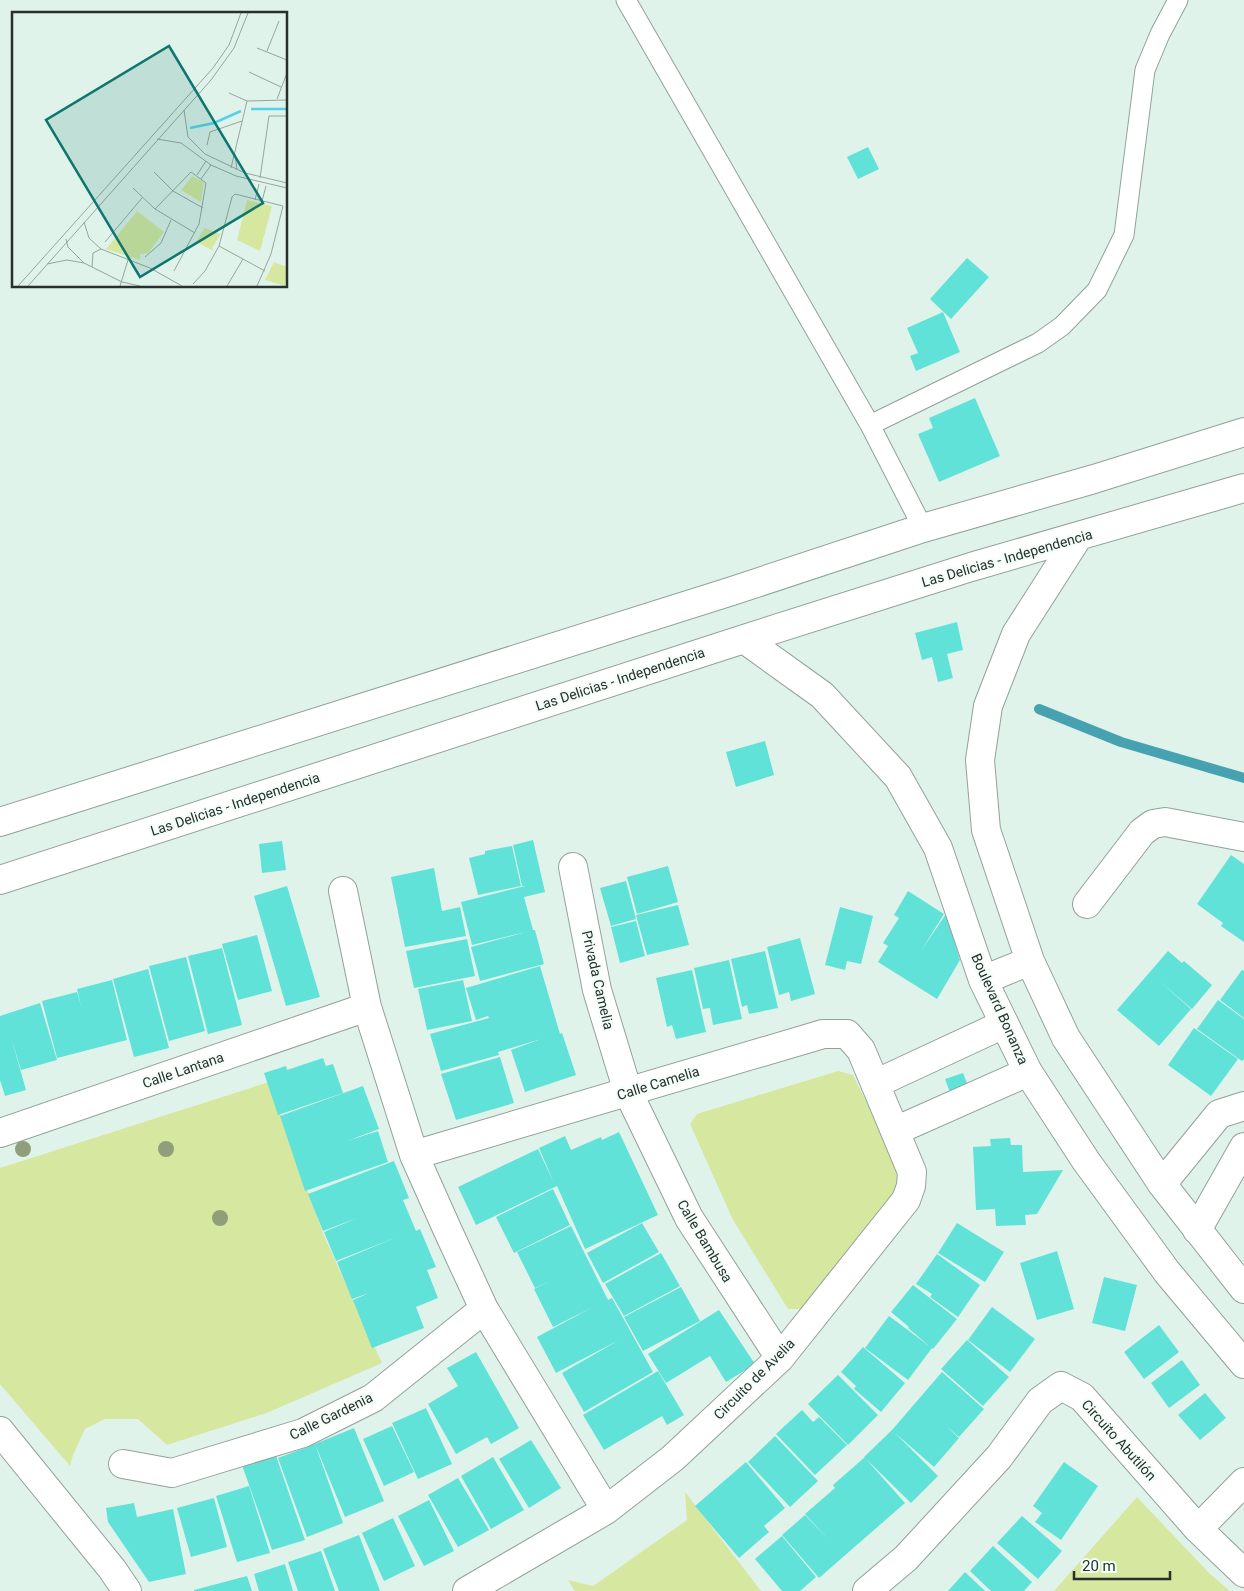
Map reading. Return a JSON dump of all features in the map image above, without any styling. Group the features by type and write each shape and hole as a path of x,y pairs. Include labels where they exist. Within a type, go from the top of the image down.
{"street":[{"path":"0,822 729,592 923,528 1094,479 1244,432"},
{"name":"Las Delicias - Independencia","path":"0,880 971,567 1244,488"},
{"path":"1078,537 1016,634 988,706 980,760 986,830 1030,961 1066,1038 1162,1184 1244,1289"},
{"name":"Boulevard Bonanza","path":"744,639 822,695 898,777 938,848 984,980 1028,1072 1086,1161 1167,1272 1244,1364"},
{"path":"1086,904 1142,832 1153,824 1165,822 1244,837"},
{"name":"Privada Camelia","path":"573,867 597,990 628,1092"},
{"path":"343,891 367,1007 414,1155 484,1309 606,1510"},
{"path":"984,980 1030,961"},
{"name":"Calle Lantana","path":"0,1132 367,1007"},
{"path":"875,1084 1004,1024"},
{"name":"Calle Camelia","path":"414,1155 822,1034 847,1034 861,1050 875,1084"},
{"path":"895,1131 1028,1072"},
{"name":"Circuito de Avelia","path":"466,1591 606,1510 673,1458 780,1358 906,1200 911,1186 912,1172 875,1084"},
{"name":"Calle Bambusa","path":"628,1092 688,1218 780,1358"},
{"path":"1162,1184 1219,1114 1244,1106"},
{"path":"1197,1230 1244,1147"},
{"name":"Calle Gardenia","path":"123,1464 172,1473 303,1433 372,1398 484,1309"},
{"name":"Circuito Abutilón","path":"866,1591 906,1558 999,1457 1040,1402 1061,1386 1082,1397 1198,1528 1244,1572"},
{"path":"0,1431 112,1569 127,1591"},
{"path":"1198,1528 1244,1482"}],"lane":[{"path":"626,0 870,426 923,528"},
{"path":"870,426 1038,343 1062,326 1097,290 1124,235 1145,70 1160,34 1178,0"}],"green space":[{"path":"838,1071 853,1075 901,1172 899,1194 808,1309 788,1309 733,1220 690,1124 697,1114"},
{"path":"269,1082 324,1236 382,1363 269,1412 167,1445 138,1419 105,1419 85,1429 70,1466 0,1384 0,1168"},
{"path":"685,1492 761,1591 575,1591 568,1580 593,1586 687,1520"},
{"path":"1137,1497 1209,1573 1230,1591 1054,1591"}],"building":[{"path":"868,147 879,169 858,179 847,157"},
{"path":"967,258 989,277 951,319 930,299"},
{"path":"943,312 960,352 916,371 910,356 918,353 907,328"},
{"path":"975,398 1000,456 939,482 918,434 933,428 929,418"},
{"path":"957,622 963,650 947,654 953,678 938,682 932,657 922,660 915,633"},
{"path":"765,741 774,775 736,787 726,752"},
{"path":"533,840 545,892 524,897 544,964 480,981 471,947 526,932 472,945 461,902 525,886 522,886 513,845"},
{"path":"282,841 286,870 262,873 259,844"},
{"path":"512,846 521,886 478,895 469,858 485,854 485,851"},
{"path":"1231,855 1244,864 1244,942 1221,926 1223,923 1197,904"},
{"path":"668,866 678,902 637,914 627,877"},
{"path":"434,868 442,911 460,907 466,936 405,947 391,877"},
{"path":"626,881 636,919 611,926 600,888"},
{"path":"287,886 320,997 286,1006 254,896"},
{"path":"908,891 944,914 921,951 946,914 960,960 937,999 878,962 888,946 883,943 899,918 894,915"},
{"path":"678,905 689,945 647,955 636,915"},
{"path":"840,907 873,916 861,964 847,961 845,970 825,965"},
{"path":"636,921 645,956 620,963 611,927"},
{"path":"257,935 272,991 238,1000 222,944"},
{"path":"800,938 815,994 791,1001 789,992 779,995 767,947"},
{"path":"467,939 475,976 414,988 406,951"},
{"path":"222,948 242,1025 208,1034 188,956"},
{"path":"765,951 778,1008 749,1014 747,1005 742,1007 731,959"},
{"path":"1168,951 1182,963 1184,961 1212,985 1192,1009 1157,979 1191,1009 1159,1046 1117,1010"},
{"path":"186,957 205,1031 169,1041 149,966"},
{"path":"729,960 742,1019 713,1025 710,1008 703,1009 694,968"},
{"path":"540,966 560,1034 562,1033 576,1075 525,1092 511,1050 541,1039 498,1052 499,1055 441,1071 430,1034 489,1018 488,1016 476,1020 466,988"},
{"path":"148,969 169,1048 134,1057 113,979"},
{"path":"692,970 706,1032 676,1039 672,1025 667,1027 656,978"},
{"path":"1242,970 1244,971 1244,1018 1220,1000"},
{"path":"112,980 127,1040 57,1058 42,1001 77,992 81,1006 77,989"},
{"path":"463,980 472,1021 427,1030 418,989"},
{"path":"1218,1000 1244,1019 1244,1059 1242,1061 1197,1029"},
{"path":"40,1003 57,1060 21,1070 11,1037 26,1090 5,1096 0,1080 0,1016"},
{"path":"1194,1028 1238,1059 1211,1096 1168,1065"},
{"path":"500,1057 514,1103 456,1120 441,1074"},
{"path":"323,1058 326,1066 333,1064 343,1093 278,1115 264,1073 286,1066 287,1070"},
{"path":"963,1073 970,1091 952,1098 945,1079"},
{"path":"363,1086 379,1129 347,1141 378,1131 388,1162 305,1191 280,1116"},
{"path":"619,1132 658,1215 585,1249 557,1186 476,1225 458,1187 538,1149 554,1183 539,1148 565,1136 571,1150 601,1137 602,1140"},
{"path":"1010,1138 1011,1145 1022,1145 1023,1172 1063,1170 1037,1214 1025,1215 1026,1225 996,1226 995,1209 976,1210 973,1147 991,1146 990,1139"},
{"path":"394,1161 409,1198 403,1200 416,1231 420,1229 436,1267 427,1270 438,1298 416,1307 424,1328 372,1348 353,1300 369,1293 352,1299 337,1262 397,1237 336,1261 324,1232 357,1218 323,1231 308,1194"},
{"path":"553,1189 570,1225 514,1253 496,1217"},
{"path":"642,1223 659,1252 603,1283 587,1253"},
{"path":"957,1223 1004,1252 985,1282 938,1253"},
{"path":"571,1226 608,1300 612,1298 653,1372 584,1412 562,1373 619,1340 556,1373 537,1337 593,1307 553,1327 534,1289 550,1281 535,1288 517,1252"},
{"path":"1057,1251 1074,1309 1037,1320 1020,1263"},
{"path":"661,1253 680,1286 624,1316 605,1284"},
{"path":"937,1254 980,1285 958,1317 930,1297 932,1294 916,1284"},
{"path":"1104,1277 1137,1285 1125,1331 1092,1323"},
{"path":"913,1285 957,1319 933,1349 891,1312"},
{"path":"681,1287 700,1321 643,1351 624,1317"},
{"path":"992,1307 1035,1339 1010,1372 968,1340"},
{"path":"719,1310 755,1364 726,1382 710,1356 666,1383 648,1354"},
{"path":"889,1316 932,1348 908,1380 865,1348"},
{"path":"1159,1325 1179,1352 1144,1379 1124,1352"},
{"path":"967,1340 1009,1377 983,1406 941,1369"},
{"path":"863,1347 905,1383 881,1412 854,1389 856,1386 841,1372"},
{"path":"476,1352 519,1428 491,1444 487,1437 456,1454 428,1404 458,1386 447,1368"},
{"path":"1182,1360 1200,1385 1169,1408 1151,1383"},
{"path":"658,1371 684,1415 667,1425 662,1416 604,1450 583,1415"},
{"path":"942,1372 984,1409 959,1437 946,1426 959,1438 934,1467 895,1433 938,1476 911,1503 866,1459 905,1503 819,1578 782,1535 805,1515 830,1541 805,1514 835,1488 833,1485 892,1430"},
{"path":"838,1375 878,1415 848,1445 808,1404"},
{"path":"1205,1393 1226,1418 1200,1440 1178,1415"},
{"path":"426,1408 452,1464 418,1479 392,1423"},
{"path":"802,1410 813,1422 819,1417 847,1445 815,1475 776,1434"},
{"path":"392,1426 414,1472 384,1486 363,1439"},
{"path":"354,1428 384,1501 345,1517 315,1444"},
{"path":"775,1436 818,1481 790,1507 748,1462"},
{"path":"531,1440 561,1488 529,1508 499,1459"},
{"path":"315,1444 343,1523 307,1537 278,1458"},
{"path":"275,1453 305,1540 272,1550 242,1465"},
{"path":"493,1457 524,1510 491,1529 461,1476"},
{"path":"746,1462 785,1508 764,1526 769,1532 739,1558 695,1506"},
{"path":"1064,1462 1098,1486 1061,1540 1035,1522 1042,1513 1033,1506"},
{"path":"458,1478 489,1530 458,1547 428,1495"},
{"path":"249,1486 270,1553 237,1562 216,1496"},
{"path":"214,1498 227,1547 191,1557 177,1508"},
{"path":"429,1500 454,1551 424,1566 398,1516"},
{"path":"134,1503 137,1517 173,1509 186,1574 149,1582 108,1522 106,1508"},
{"path":"1022,1516 1062,1551 1038,1579 997,1543"},
{"path":"393,1518 415,1566 384,1581 362,1533"},
{"path":"359,1535 380,1591 339,1591 323,1549"},
{"path":"782,1536 816,1577 800,1591 782,1591 755,1559"},
{"path":"993,1546 1032,1582 1024,1591 991,1591 970,1571"},
{"path":"321,1551 335,1591 298,1591 288,1562"},
{"path":"285,1564 293,1591 259,1591 254,1574"},
{"path":"965,1572 985,1591 948,1591"},
{"path":"247,1576 252,1591 194,1591 194,1590"}],"waterway":[{"path":"1039,709 1121,742 1244,778"}]}
